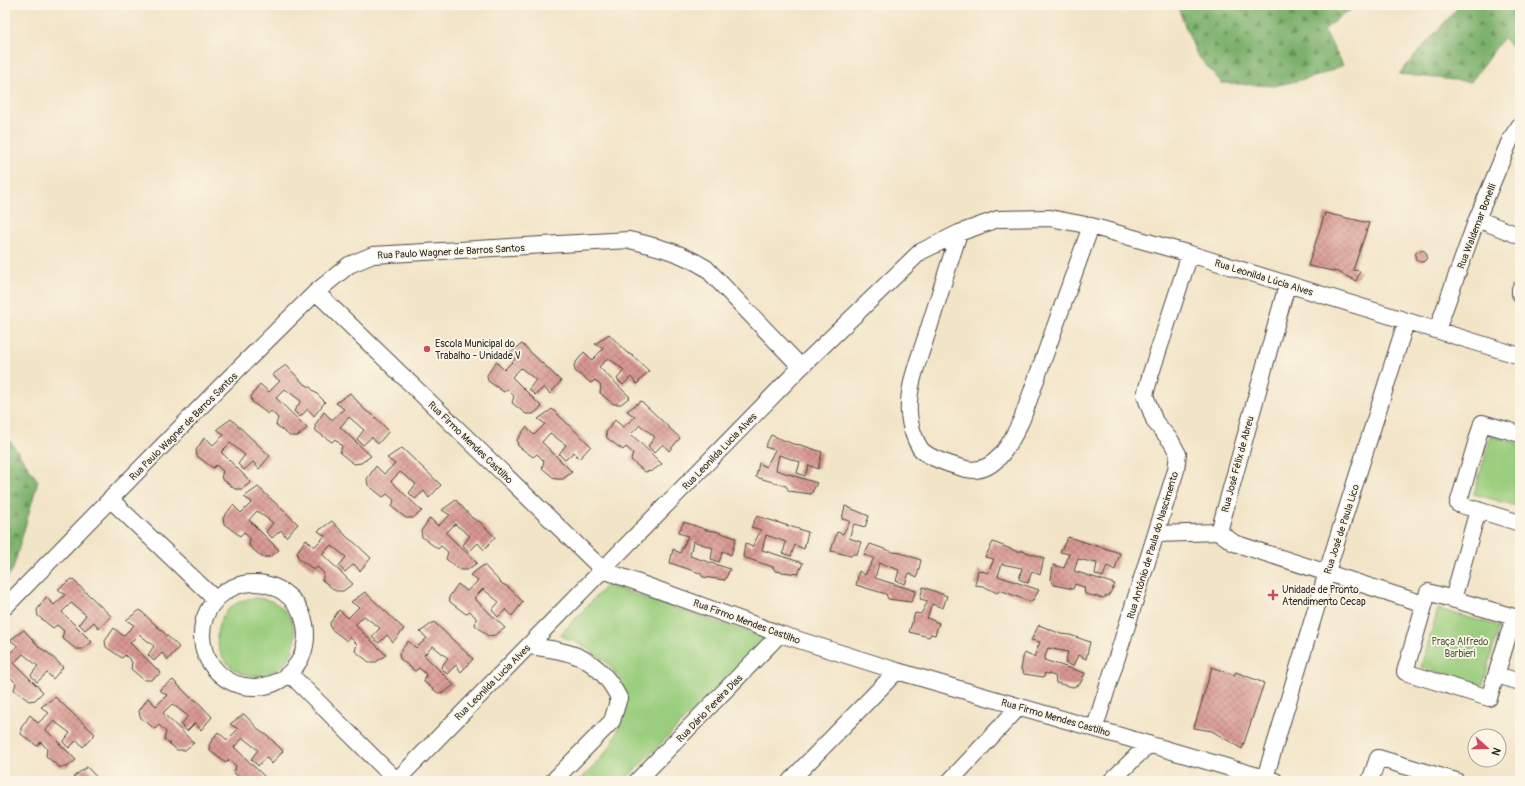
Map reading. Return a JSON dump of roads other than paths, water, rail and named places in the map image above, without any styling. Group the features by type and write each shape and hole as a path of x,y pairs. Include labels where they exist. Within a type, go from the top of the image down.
{"street":[{"name":"Rua Waldemar Bonelli","path":"1437,330 1477,219 1511,138 1520,125"},
{"name":"Rua Leonilda Lucia Alves","path":"396,781 801,367 920,252 959,233 998,219 1050,218 1091,226"},
{"path":"1477,219 1520,236"},
{"path":"959,233 913,379 909,413 913,434 921,449 936,458 968,470 982,469 1000,457 1011,442 1022,419 1091,226"},
{"name":"Rua Leonilda Lúcia Alves","path":"1091,226 1190,254 1520,356"},
{"name":"Rua Paulo Wagner de Barros Santos","path":"5,607 316,292 349,265 373,255 629,240 665,248 688,257 706,268 801,367"},
{"name":"Rua Antônio de Paula do Nascimento","path":"1095,727 1176,470 1178,454 1171,441 1154,422 1145,395 1190,254"},
{"name":"Rua José Félix de Abreu","path":"1219,532 1287,285"},
{"path":"1520,289 1520,294"},
{"name":"Rua Firmo Mendes Castilho","path":"316,292 603,570 780,634 897,671 1095,727 1267,780"},
{"name":"Rua José de Paula Lico","path":"1267,780 1327,572 1406,322"},
{"path":"1520,434 1482,423 1458,504 1520,523"},
{"path":"110,499 216,599"},
{"path":"1453,599 1478,510"},
{"path":"1156,534 1219,532 1234,543 1424,604"},
{"path":"249,582 267,584 285,591 298,605 306,622 307,641 301,659 290,674 275,684 258,688 240,686 224,678 211,666 204,650 202,632 206,614 216,599 231,588 249,582"},
{"path":"1428,592 1514,617 1489,698 1405,672 1424,604 1428,592"},
{"name":"Rua Dário Pereira Dias","path":"637,781 780,634"},
{"path":"528,646 574,654 593,665 610,680 619,698 612,721 553,781"},
{"path":"790,781 897,671"},
{"path":"290,674 396,781"},
{"path":"1497,675 1520,682"},
{"path":"950,781 1019,706"},
{"path":"1111,781 1149,744"},
{"path":"1370,781 1378,758 1456,781"}],"place":[{"name":"Escola Municipal do Trabalho - Unidade V","path":"427,349"},
{"name":"Unidade de Pronto Atendimento Cecap","path":"1273,595"}],"park label":[{"name":"Praça Alfredo Barbieri","path":"1460,646"}]}
